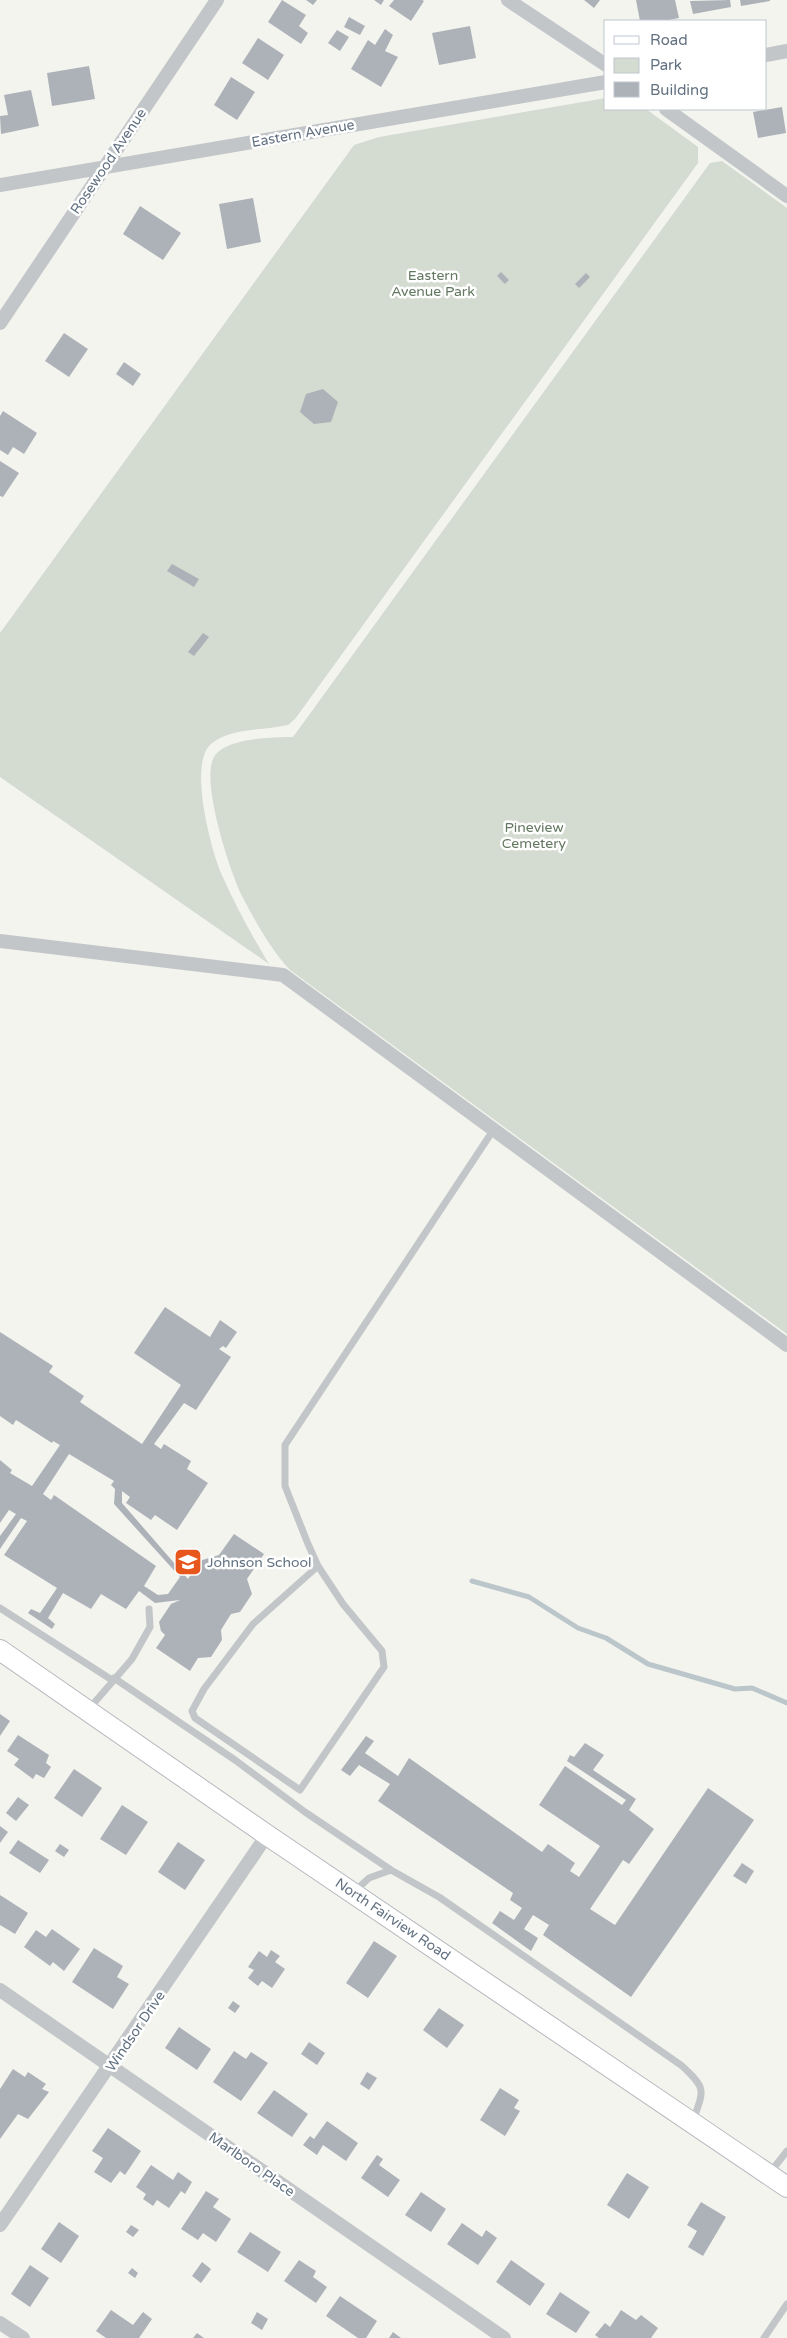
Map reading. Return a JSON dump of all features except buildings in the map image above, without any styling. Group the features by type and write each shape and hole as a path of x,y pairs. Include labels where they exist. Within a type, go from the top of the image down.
{"main road":[{"name":"North Fairview Road","path":"0,1650 267,1835 787,2187"}],"street":[{"name":"Rosewood Avenue","path":"0,323 217,0"},
{"path":"508,0 604,65"},
{"path":"767,55 787,51"},
{"name":"Eastern Avenue","path":"0,185 604,82"},
{"path":"667,110 787,196"},
{"path":"0,941 283,975 787,1345"},
{"name":"Windsor Drive","path":"0,2225 111,2066 267,1835"},
{"name":"Marlboro Place","path":"0,1990 504,2338"},
{"path":"0,2323 23,2338"}],"lane":[{"path":"318,1566 253,1624 204,1689 192,1711 195,1718 300,1790 384,1667 382,1651 343,1604 318,1566 285,1486 285,1445 494,1129"},
{"path":"0,1608 113,1679 391,1870 440,1897 681,2065 699,2081 702,2092 692,2122"},
{"path":"88,1711 113,1679 132,1659 150,1627 149,1610"},
{"path":"354,1893 368,1878 391,1870"},
{"path":"769,2174 787,2151"},
{"path":"764,2338 787,2304"}],"green space":[{"name":"Eastern Avenue Park","path":"604,98 604,110 647,110 698,147 698,163 295,719 288,725 248,730 228,735 211,744 204,754 201,769 201,787 212,846 221,873 269,964 0,777 0,633 354,145 379,137"},
{"name":"Pineview Cemetery","path":"722,161 787,208 787,1334 290,970 276,954 242,896 224,848 211,785 211,769 214,757 228,746 250,740 293,737 710,163"}],"waterway":[{"path":"472,1581 529,1597 578,1628 606,1638 648,1664 735,1689 752,1688 787,1703"}],"place":[{"name":"Johnson School","path":"188,1562"}]}
